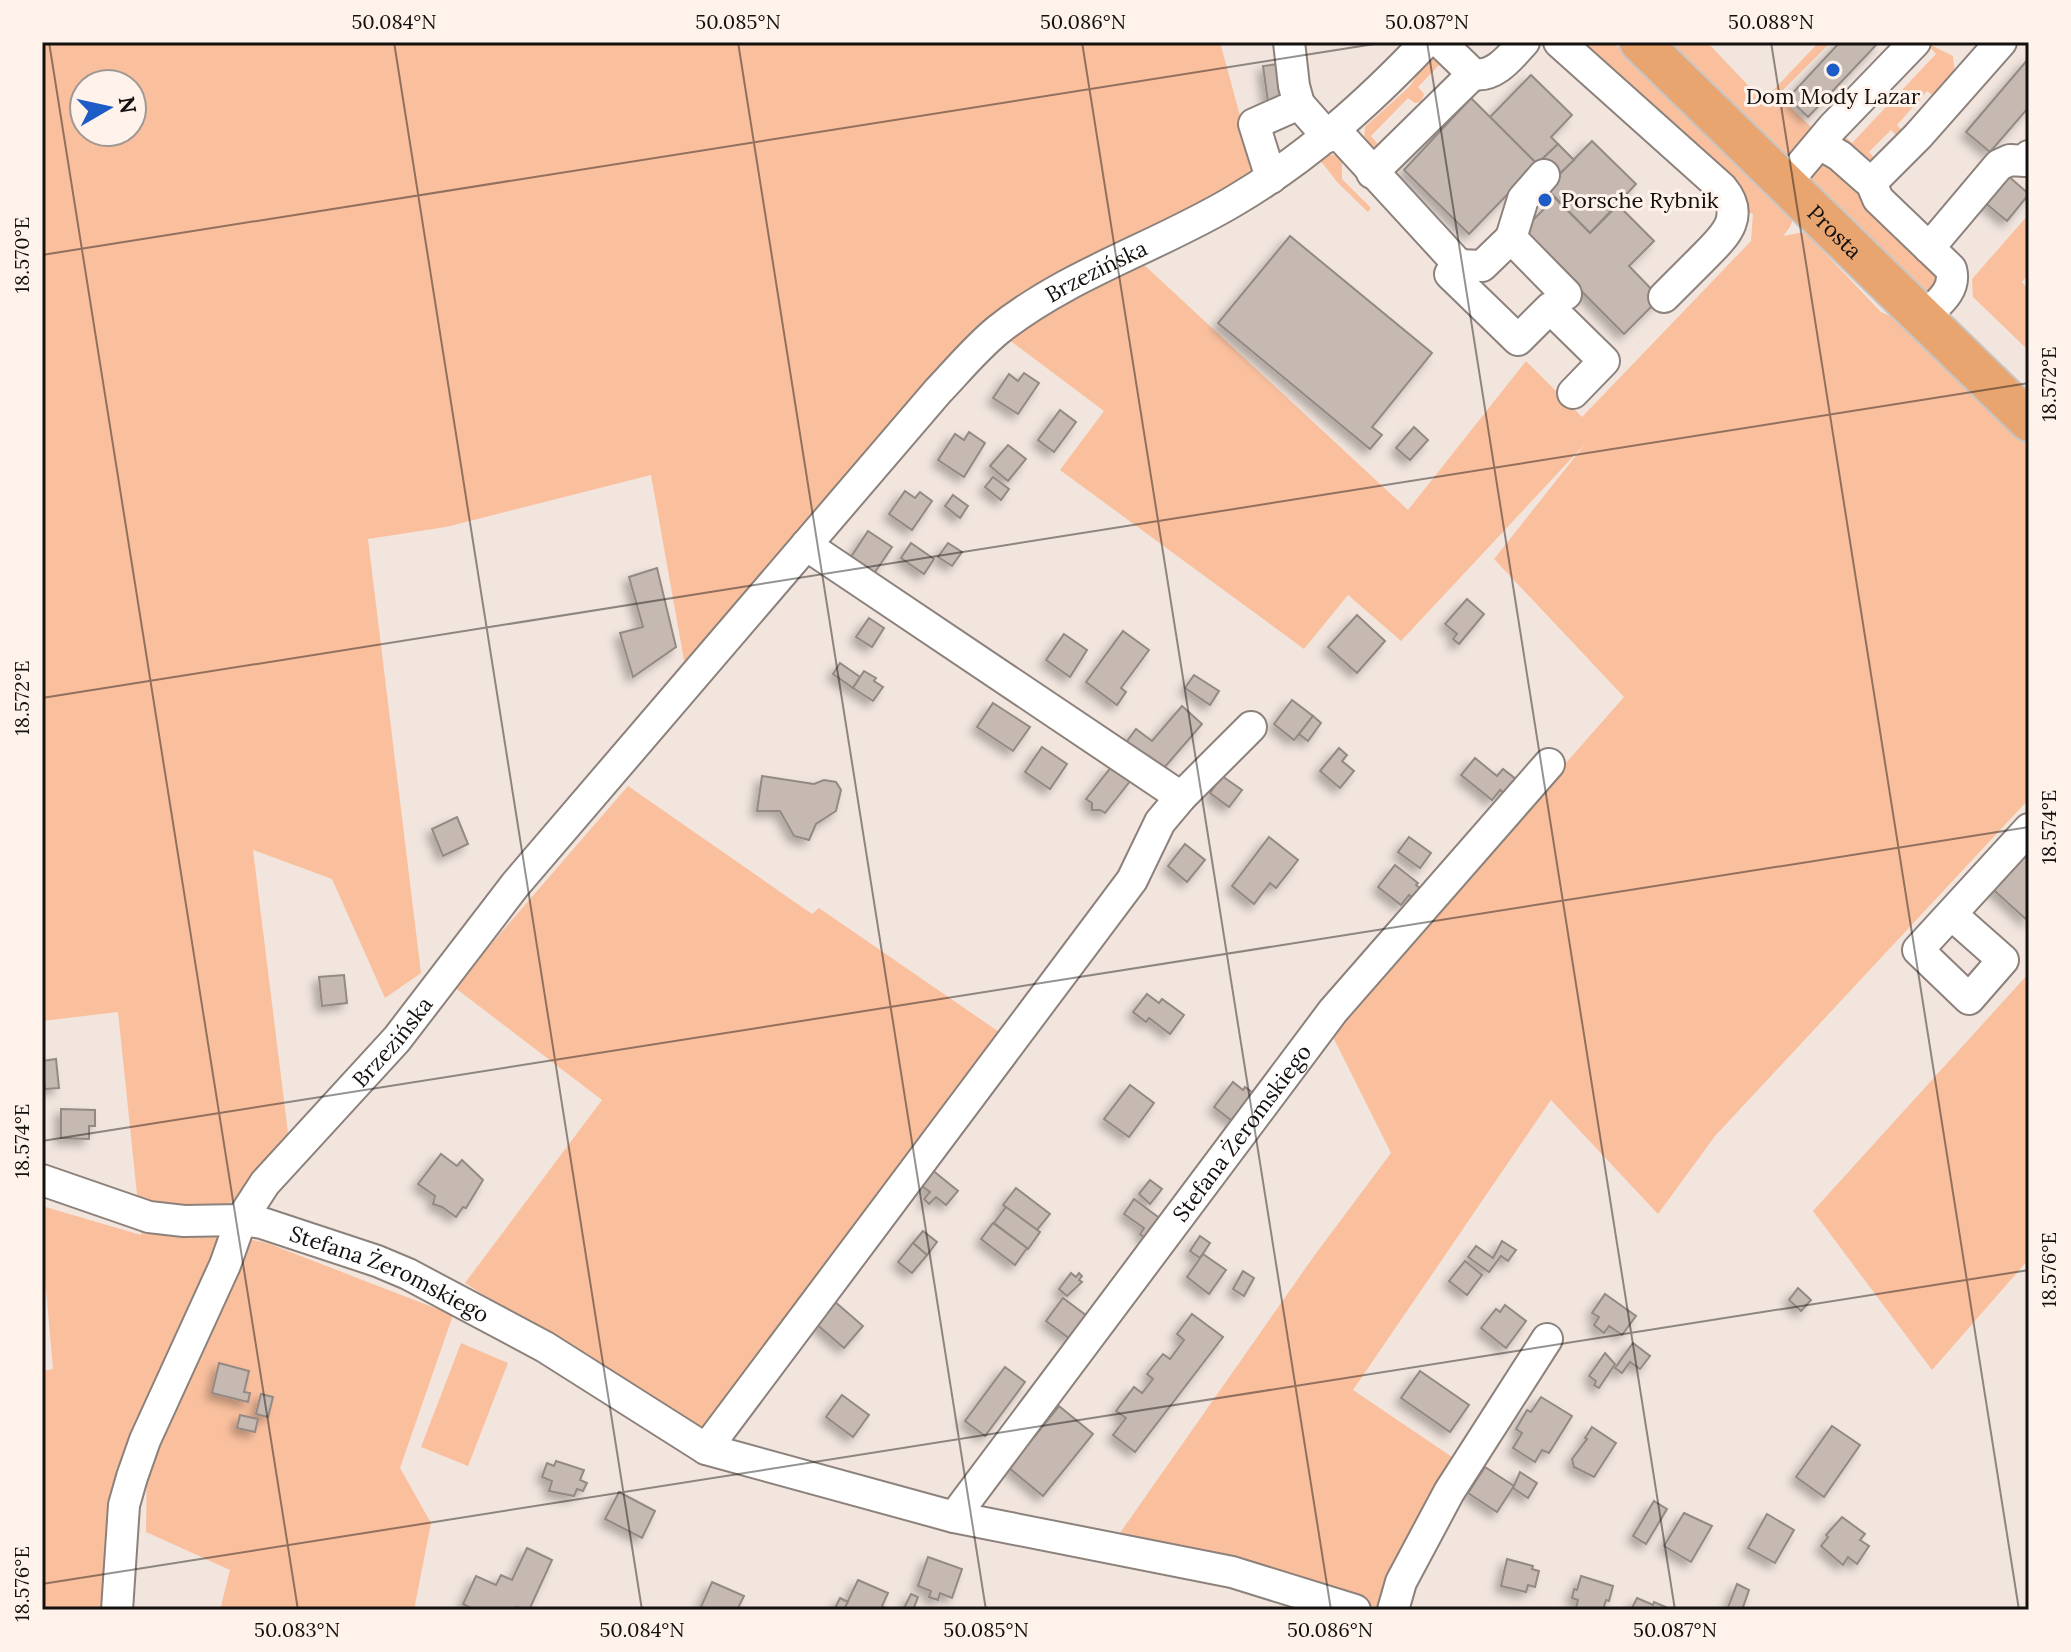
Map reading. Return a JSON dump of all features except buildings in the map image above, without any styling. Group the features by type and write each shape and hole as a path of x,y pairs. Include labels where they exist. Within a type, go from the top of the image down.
{"main road":[{"name":"Prosta","path":"1640,42 2029,421"}],"street":[{"path":"1289,42 1299,104 1372,173 1459,265 1482,266 1511,238 1523,199 1544,175"},
{"name":"Brzezińska","path":"117,1610 124,1505 132,1477 145,1440 225,1265 241,1220 265,1183 397,1039 525,873 938,391 996,331 1054,292 1233,202 1271,178 1370,99 1426,42"},
{"path":"1440,42 1473,74 1481,75 1502,66 1524,42"},
{"path":"1559,42 1722,188 1730,200 1733,215 1728,232 1664,297"},
{"path":"1785,184 1915,42"},
{"path":"1870,180 1877,177 1918,136 2001,42"},
{"path":"1372,173 1473,74"},
{"path":"1271,178 1254,124 1299,104"},
{"path":"1820,144 1870,180 1878,199 1948,264 1953,279 1949,291 1923,318"},
{"path":"1929,248 1999,165 2010,160 2025,161 2029,156"},
{"path":"1511,238 1566,294"},
{"path":"1459,265 1450,274 1518,340 1550,308 1604,361 1573,393"},
{"path":"806,545 1181,797"},
{"path":"706,1449 1132,880 1160,822 1251,727"},
{"name":"Stefana Żeromskiego","path":"954,1517 1333,1011 1549,764"},
{"path":"1951,914 2029,829"},
{"name":"Stefana Żeromskiego","path":"42,1180 149,1217 262,1223 316,1239 408,1274 545,1347 706,1449 954,1517 1232,1572 1355,1610"},
{"path":"1393,1610 1401,1582 1449,1492 1547,1339"}],"shaded area":[{"path":"42,42 1220,42 1252,160 1259,175 1051,285 685,666 651,475 446,527 368,539 421,973 385,998 332,879 253,850 289,1141 248,1189 224,1207 194,1214 138,1204 118,1012 42,1021"},
{"path":"1570,42 1606,42 1624,49 1795,214 1783,236 1805,232 1881,312 1915,327 2029,439 2029,799 1715,1136 1658,1214 1551,1100 1353,1390 1458,1461 1384,1609 1113,1543 1314,1256 1391,1153 1330,1031 1624,697 1494,559 1586,443 1401,641 1348,595 1304,649 1060,470 1104,411 1008,339 1140,261 1408,510 1526,361 1582,417 1751,241 1753,214 1740,208"},
{"path":"1670,42 1707,42 1763,101 1819,42 1831,42 1780,93 1781,98 1811,127 1811,142 1789,161 1720,97"},
{"path":"1925,42 1953,56 1955,75 1935,97 1927,91 1897,125 1907,136 1902,141 1891,130 1869,152 1879,163 1871,167 1838,139 1842,134 1852,143 1936,54"},
{"path":"1436,55 1452,68 1451,75 1440,64 1418,87 1424,94 1421,102 1415,103 1408,98 1371,136 1381,148 1372,150 1364,141 1365,127 1410,86 1425,63"},
{"path":"1328,154 1339,156 1342,179 1371,208 1368,212 1319,159"},
{"path":"1819,164 1834,164 1939,274 1933,293 1922,296 1808,180"},
{"path":"2029,214 2029,273 2022,282 2029,290 2029,351 1973,297 1972,279"},
{"path":"628,786 812,914 819,908 1002,1034 699,1436 465,1283 602,1100 454,987"},
{"path":"2029,973 2029,1259 1932,1370 1813,1211"},
{"path":"42,1206 141,1235 140,1225 228,1233 188,1328 107,1610 42,1610 42,1371 53,1369 42,1244"},
{"path":"248,1239 267,1243 453,1315 400,1468 431,1523 414,1610 220,1610 230,1570 146,1532 147,1460"},
{"path":"461,1343 508,1363 468,1466 421,1447"}],"place":[{"name":"Dom Mody Lazar","path":"1833,70"},
{"name":"Porsche Rybnik","path":"1545,200"}]}
